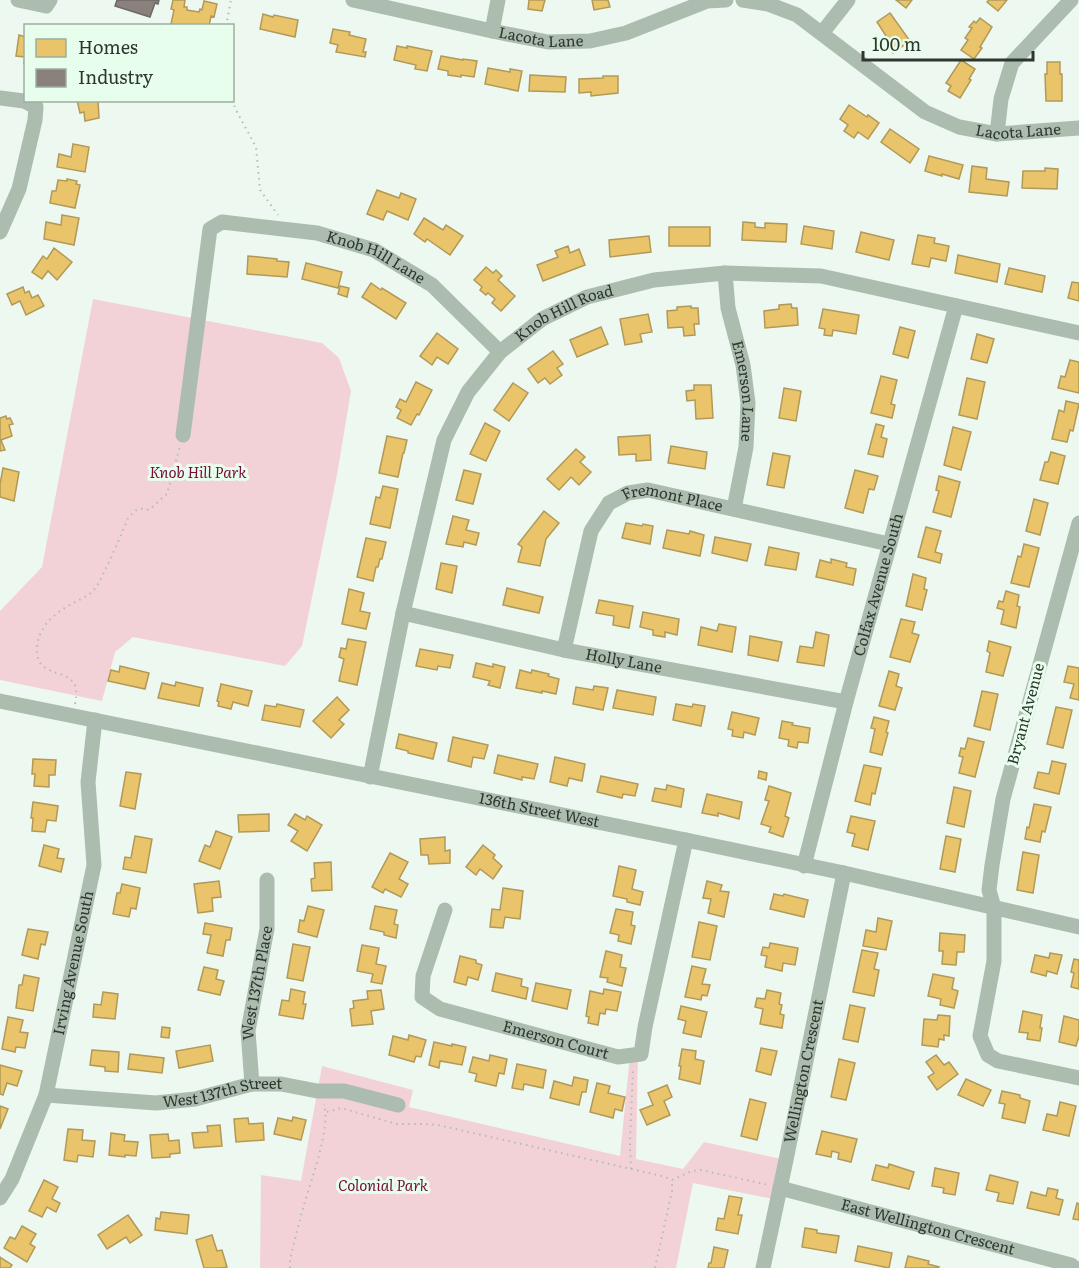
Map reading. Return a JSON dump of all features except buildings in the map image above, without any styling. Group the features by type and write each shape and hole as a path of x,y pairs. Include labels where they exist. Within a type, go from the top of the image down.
{"street":[{"path":"18,0 46,6 50,0"},
{"name":"Lacota Lane","path":"353,0 548,42 590,41 626,33 707,1 726,0"},
{"path":"492,31 498,0"},
{"name":"Lacota Lane","path":"744,0 768,4 797,15 925,112 959,127 997,134 1079,128"},
{"path":"822,33 848,0"},
{"path":"997,134 1001,99 1012,63 1071,0"},
{"path":"0,98 24,101"},
{"path":"0,232 20,189 35,120 36,107 26,102"},
{"name":"Knob Hill Lane","path":"183,435 210,229 222,222 317,233 374,250 432,285 500,352"},
{"name":"Knob Hill Road","path":"370,777 403,613 444,440 468,392 500,352 542,319 587,297 654,280 725,273 821,276 1079,333"},
{"name":"Emerson Lane","path":"725,273 728,308 743,365 748,403 746,447 734,509"},
{"name":"Colfax Avenue South","path":"804,866 846,702 956,306"},
{"name":"Fremont Place","path":"564,650 591,531 609,503 628,493 648,490 889,544"},
{"name":"Bryant Avenue","path":"1079,523 1003,799 989,890 994,908 994,961 980,1036 988,1055 998,1061 1079,1078"},
{"name":"Holly Lane","path":"403,613 564,650 846,702"},
{"name":"136th Street West","path":"0,701 844,873 1079,927"},
{"name":"Irving Avenue South","path":"0,1198 12,1179 46,1095 94,865 88,782 96,720"},
{"path":"634,1055 641,1054 686,840"},
{"name":"Wellington Crescent","path":"763,1268 844,873"},
{"name":"West 137th Place","path":"252,1084 248,1031 267,929 267,880"},
{"name":"Emerson Court","path":"445,910 423,976 422,997 440,1009 618,1057 634,1055"},
{"name":"West 137th Street","path":"46,1095 156,1103 195,1099 252,1084 281,1084 317,1091 344,1091 398,1105"},
{"name":"East Wellington Crescent","path":"780,1188 1071,1265 1075,1268"}],"path":[{"path":"226,24 231,0"},
{"path":"233,102 256,147 260,190 289,230"},
{"path":"73,716 78,693 72,679 44,668 40,661 37,647 43,628 50,618 93,591 134,510 141,508 149,510 167,494 183,435"},
{"path":"631,1169 634,1055"},
{"path":"290,1268 300,1218 325,1131 327,1112 317,1091"},
{"path":"327,1112 341,1108 397,1124 438,1125 672,1180 692,1171 702,1170 780,1188"},
{"path":"655,1268 672,1191 672,1180"}],"green space":[{"name":"Knob Hill Park","path":"93,299 322,343 339,358 351,391 337,475 302,646 285,666 133,637 115,652 102,701 0,680 0,611 42,567"},
{"name":"Colonial Park","path":"630,1055 638,1055 636,1159 683,1169 704,1142 786,1160 778,1200 693,1183 676,1268 260,1268 261,1175 301,1181 322,1066 413,1090 409,1107 620,1156"}]}
